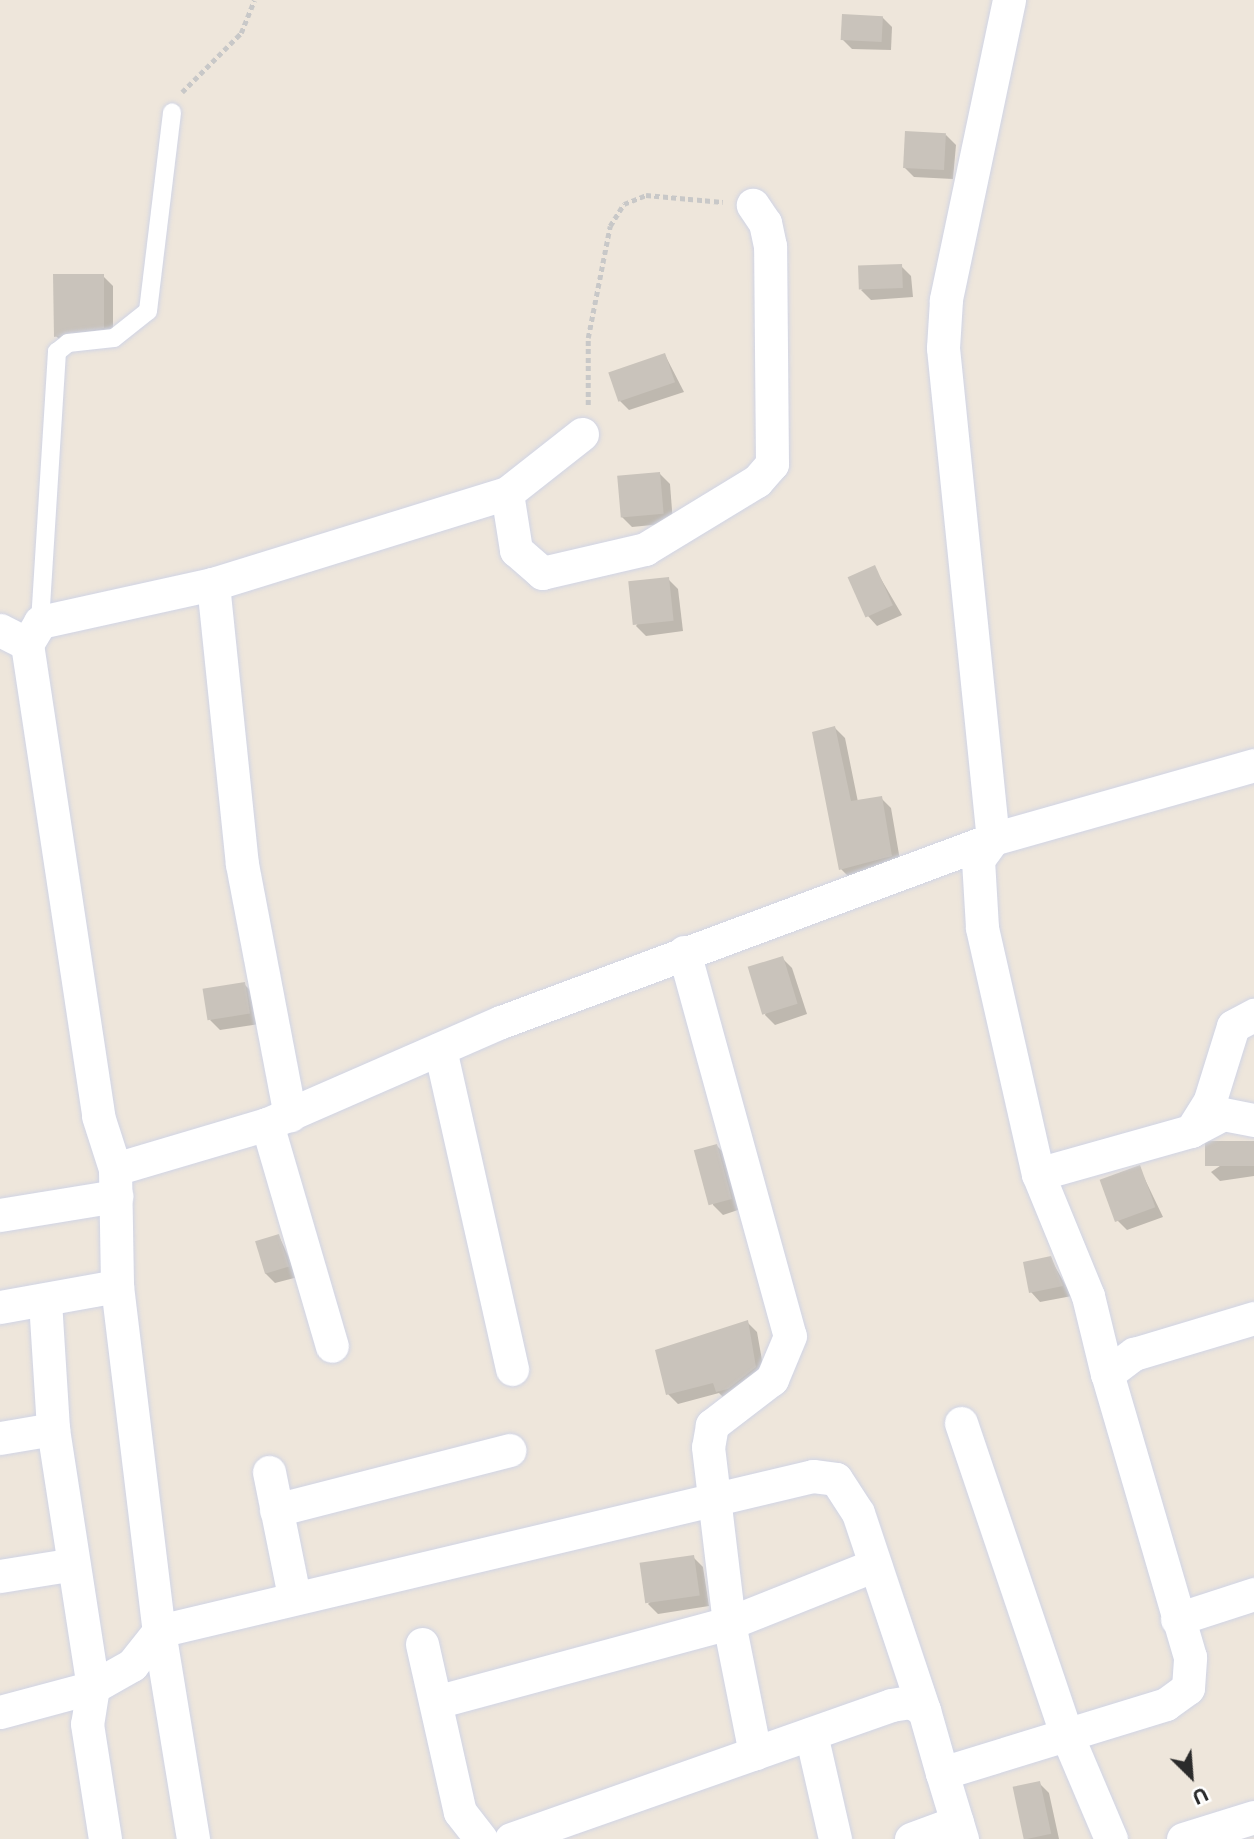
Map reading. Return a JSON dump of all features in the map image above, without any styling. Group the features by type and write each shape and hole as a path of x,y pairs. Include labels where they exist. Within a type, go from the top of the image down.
{"street":[{"path":"942,1773 1166,1703 1188,1688 1190,1657 1107,1374 1088,1296 1038,1174 982,928 978,860 993,839 943,348 946,300 1009,0"},
{"path":"507,493 516,550 542,573 645,549 757,481 772,464 770,246 765,223 753,205"},
{"path":"193,1839 159,1631 117,1286 116,1182 98,1116 22,632 213,584 507,493 582,433"},
{"path":"213,584 242,864 279,1119 332,1346"},
{"path":"0,1215 116,1182 279,1119 440,1049 684,952 993,839 1254,765"},
{"path":"684,952 790,1336 772,1379 712,1425 713,1498 729,1623 755,1754"},
{"path":"1191,1131 1210,1100 1233,1026 1254,1015"},
{"path":"440,1049 512,1369"},
{"path":"1038,1174 1191,1131 1223,1114 1254,1120"},
{"path":"0,1307 117,1286"},
{"path":"45,1301 53,1429 69,1565 93,1687 88,1724 105,1839"},
{"path":"1107,1374 1134,1354 1254,1318"},
{"path":"961,1423 1066,1733 1111,1839"},
{"path":"0,1438 53,1429"},
{"path":"276,1510 509,1450"},
{"path":"269,1472 294,1596"},
{"path":"0,1712 93,1687 132,1665 159,1631 294,1596 713,1498 813,1476 836,1479 858,1513 924,1710 960,1830 911,1839"},
{"path":"0,1576 69,1565"},
{"path":"436,1702 729,1623 875,1565"},
{"path":"1177,1619 1254,1594"},
{"path":"422,1644 460,1812 481,1839"},
{"path":"511,1839 891,1705 911,1702 924,1710"},
{"path":"811,1734 835,1839"},
{"path":"1183,1839 1254,1816"}],"lane":[{"path":"22,632 57,352 68,343 114,338 148,311 172,112"}],"path":[{"path":"172,112 183,89 240,33 254,0"},
{"path":"582,433 588,338 610,226 624,204 646,195 753,205"}],"building":[{"path":"842,14 883,16 882,42 841,40"},
{"path":"905,131 946,133 944,170 903,168"},
{"path":"902,264 903,288 859,290 858,266"},
{"path":"53,274 104,274 104,328 54,337"},
{"path":"665,353 675,382 618,402 608,373"},
{"path":"660,472 664,514 621,518 617,476"},
{"path":"875,565 893,605 865,617 848,577"},
{"path":"669,577 674,621 633,625 628,581"},
{"path":"835,726 851,801 882,796 892,856 839,870 812,732"},
{"path":"783,956 798,1004 762,1015 748,967"},
{"path":"245,982 250,1014 208,1020 203,989"},
{"path":"1205,1141 1254,1141 1254,1166 1205,1166"},
{"path":"717,1144 732,1199 709,1205 694,1150"},
{"path":"1140,1165 1155,1207 1115,1222 1100,1180"},
{"path":"279,1234 289,1267 265,1274 255,1241"},
{"path":"1051,1256 1063,1286 1029,1293 1023,1262"},
{"path":"748,1320 756,1367 728,1389 716,1392 713,1383 666,1395 655,1350"},
{"path":"694,1555 700,1596 645,1603 640,1563"},
{"path":"1040,1781 1051,1834 1024,1839 1013,1787"}]}
